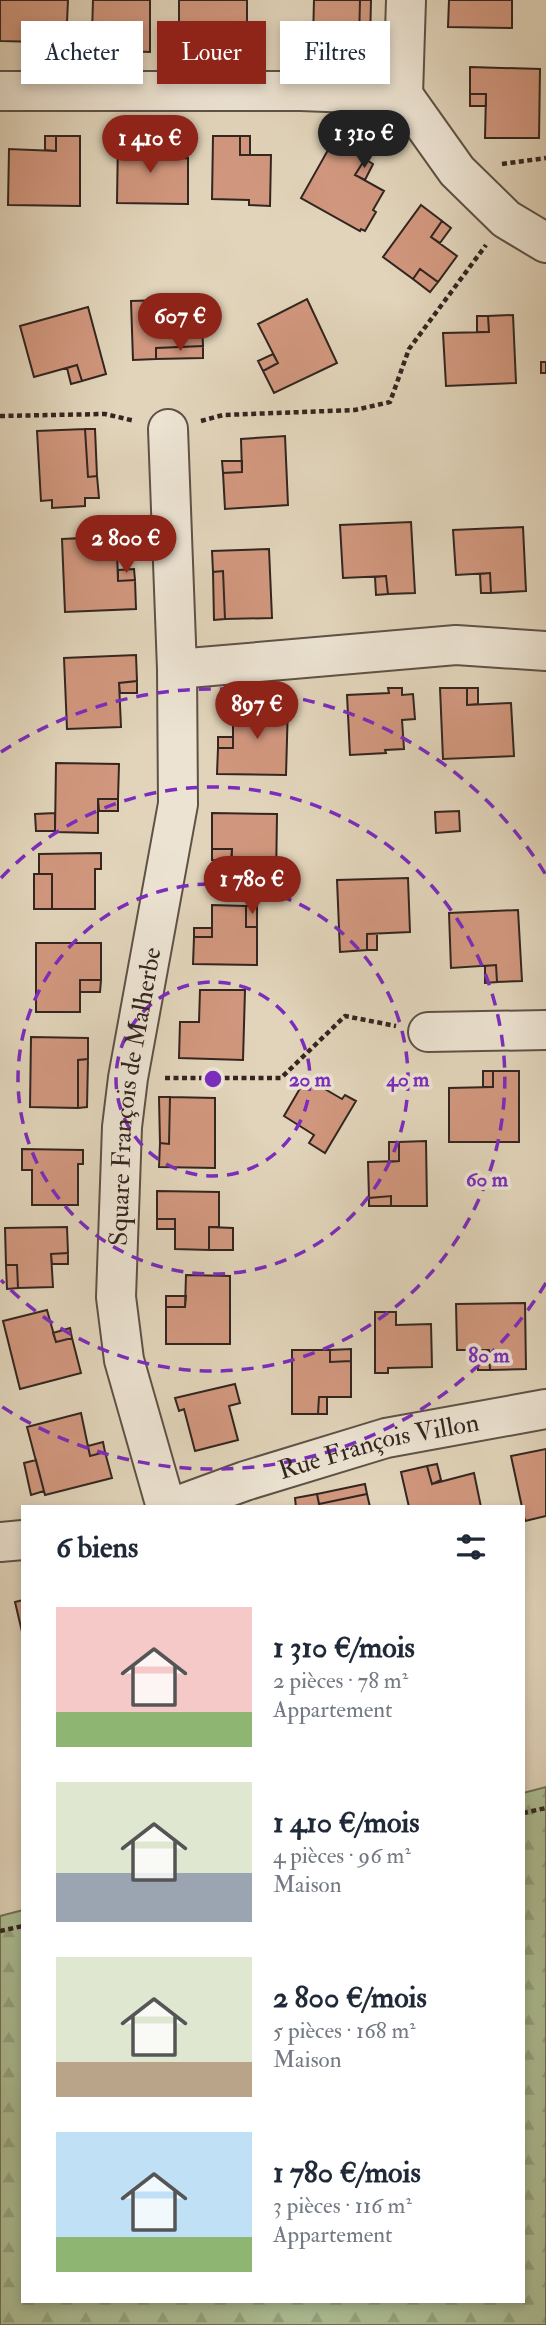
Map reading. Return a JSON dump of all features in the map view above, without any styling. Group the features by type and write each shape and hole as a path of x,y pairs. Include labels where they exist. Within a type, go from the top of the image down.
{"street":[{"path":"406,0 403,95 457,171 506,219 546,243"},
{"path":"0,91 301,91 403,95"},
{"name":"Square François de Malherbe","path":"165,1505 124,1360 116,1297 122,1127 128,1078 178,804 177,668 168,429"},
{"path":"177,668 456,645 546,651"},
{"path":"428,1032 546,1030"},
{"name":"Rue François Villon","path":"179,1505 245,1481 386,1438 546,1409"},
{"path":"0,1542 21,1540"}],"path":[{"path":"0,416 105,414 168,429 223,415 355,410 390,402 409,349 506,219"},
{"path":"128,1078 281,1078 345,1016 428,1032"},
{"path":"525,1813 546,1808"},
{"path":"0,1931 21,1926"}],"green space":[{"path":"546,1787 546,2325 0,2325 0,1916 21,1911 21,2303 525,2303 525,1792"}],"building":[{"path":"0,0 68,0 67,21 21,21 21,42 0,41"},
{"path":"93,0 150,0 150,52 143,52 143,21 92,21"},
{"path":"179,0 247,0 247,21 179,21"},
{"path":"314,0 360,0 359,21 313,21"},
{"path":"360,0 371,0 370,21 359,21"},
{"path":"449,0 512,0 512,28 448,27"},
{"path":"470,67 540,69 539,138 485,138 486,94 470,94"},
{"path":"470,94 486,94 486,106 470,106"},
{"path":"45,136 56,136 56,151 45,150"},
{"path":"56,136 80,136 80,206 8,205 9,149 56,151"},
{"path":"213,136 240,136 240,155 271,155 270,206 249,205 249,200 212,199"},
{"path":"240,136 250,136 250,155 240,155"},
{"path":"118,137 155,138 155,159 188,158 188,204 117,203"},
{"path":"166,137 165,158 155,159 155,138"},
{"path":"333,141 365,159 355,175 384,191 365,231 360,231 301,198"},
{"path":"365,159 373,164 365,180 355,175"},
{"path":"421,205 442,221 431,237 457,256 438,282 420,269 413,279 383,257"},
{"path":"442,221 451,228 440,243 431,237"},
{"path":"420,269 438,282 430,292 413,279"},
{"path":"201,299 203,346 156,348 156,359 133,360 131,301"},
{"path":"307,299 337,363 274,393 263,371 278,363 258,324"},
{"path":"88,307 106,374 82,381 77,365 34,377 20,326"},
{"path":"513,315 516,383 446,386 443,333 489,332 488,316"},
{"path":"477,316 488,316 489,332 477,332"},
{"path":"203,346 203,358 156,359 156,348"},
{"path":"273,354 278,363 263,371 258,361"},
{"path":"541,362 546,362 546,373 541,373"},
{"path":"77,365 82,381 71,384 67,368"},
{"path":"85,429 88,477 97,476 99,498 85,498 85,506 52,508 52,500 41,501 37,431"},
{"path":"85,429 95,429 97,476 88,477"},
{"path":"285,436 288,505 225,509 223,473 242,472 241,439"},
{"path":"222,461 242,461 242,472 223,473"},
{"path":"104,518 116,518 118,581 135,580 136,609 65,612 62,539 105,537"},
{"path":"411,522 415,593 388,594 386,576 343,578 340,525"},
{"path":"523,527 526,591 491,593 490,573 456,575 453,530"},
{"path":"269,549 272,618 225,619 223,571 213,572 212,551"},
{"path":"134,569 135,580 118,581 118,570"},
{"path":"223,571 225,619 214,620 213,572"},
{"path":"490,573 491,593 481,593 480,574"},
{"path":"386,576 388,594 376,595 375,577"},
{"path":"136,655 137,681 119,683 121,727 67,729 64,658"},
{"path":"137,681 137,693 120,693 119,683"},
{"path":"388,688 402,688 402,695 413,694 415,719 402,720 404,749 350,755 347,695 389,693"},
{"path":"440,688 467,688 467,705 511,703 514,756 443,759"},
{"path":"467,688 478,688 478,704 467,705"},
{"path":"233,704 288,704 286,775 217,774 218,748 233,748"},
{"path":"218,737 233,737 233,748 218,748"},
{"path":"56,763 119,764 118,799 98,799 98,833 55,832"},
{"path":"98,799 118,799 118,811 99,811"},
{"path":"459,811 460,831 436,833 435,812"},
{"path":"55,813 55,831 36,831 35,814"},
{"path":"212,813 277,814 276,882 231,882 232,849 212,849"},
{"path":"212,849 232,849 231,861 212,860"},
{"path":"101,853 101,869 95,869 95,909 52,909 52,874 39,874 39,854"},
{"path":"34,874 52,874 52,909 34,909"},
{"path":"408,878 410,932 367,934 367,950 340,952 337,880"},
{"path":"212,905 246,906 246,927 257,927 257,965 193,964 194,937 212,937"},
{"path":"246,906 257,906 257,927 246,927"},
{"path":"518,910 522,981 497,982 496,965 451,968 449,913"},
{"path":"194,928 212,928 212,937 194,937"},
{"path":"367,934 377,934 377,950 367,950"},
{"path":"36,943 101,943 101,980 80,980 80,1012 36,1012"},
{"path":"496,965 497,982 485,983 485,966"},
{"path":"80,980 101,980 100,992 80,992"},
{"path":"200,990 245,990 243,1060 179,1058 180,1022 199,1022"},
{"path":"31,1037 88,1038 88,1059 78,1060 78,1108 30,1107"},
{"path":"88,1059 87,1107 78,1108 78,1060"},
{"path":"483,1071 493,1071 493,1087 483,1087"},
{"path":"493,1071 519,1071 519,1142 449,1142 449,1088 493,1087"},
{"path":"306,1078 342,1099 345,1095 356,1101 325,1153 309,1143 314,1135 284,1116"},
{"path":"159,1097 170,1097 169,1144 160,1143"},
{"path":"170,1097 215,1098 215,1168 159,1167 160,1143 169,1144"},
{"path":"426,1141 427,1206 391,1206 391,1196 369,1198 368,1162 399,1161 399,1142"},
{"path":"389,1142 399,1142 399,1161 389,1162"},
{"path":"22,1149 83,1150 83,1164 78,1164 78,1205 32,1205 32,1170 22,1170"},
{"path":"157,1191 219,1192 219,1227 209,1227 209,1250 175,1249 175,1219 157,1219"},
{"path":"391,1196 391,1206 369,1206 369,1198"},
{"path":"157,1219 175,1219 175,1229 157,1229"},
{"path":"67,1227 68,1253 51,1254 53,1287 18,1288 17,1265 6,1265 5,1228"},
{"path":"209,1227 233,1228 233,1250 209,1250"},
{"path":"68,1253 68,1264 52,1264 51,1254"},
{"path":"6,1265 17,1265 18,1288 7,1289"},
{"path":"186,1275 230,1276 230,1344 166,1344 166,1307 185,1307"},
{"path":"166,1296 186,1296 185,1307 166,1307"},
{"path":"525,1303 526,1369 490,1370 489,1350 457,1350 456,1304"},
{"path":"47,1310 56,1342 72,1338 81,1373 20,1389 3,1321"},
{"path":"375,1312 396,1312 396,1325 431,1324 432,1367 388,1368 388,1373 375,1373"},
{"path":"70,1328 72,1338 56,1342 53,1333"},
{"path":"351,1349 351,1361 330,1362 330,1350"},
{"path":"292,1350 330,1350 330,1362 351,1361 351,1397 319,1397 318,1414 292,1414"},
{"path":"478,1350 489,1350 490,1370 478,1370"},
{"path":"235,1384 240,1403 229,1406 238,1440 195,1451 184,1409 179,1411 175,1398"},
{"path":"319,1397 327,1397 327,1414 318,1414"},
{"path":"81,1413 90,1456 105,1452 112,1478 45,1495 27,1427"},
{"path":"103,1442 105,1452 90,1456 88,1446"},
{"path":"546,1449 546,1516 525,1521 525,1505 522,1505 511,1456"},
{"path":"36,1460 44,1491 31,1495 24,1463"},
{"path":"437,1464 441,1480 432,1484 427,1466"},
{"path":"427,1466 432,1484 474,1473 481,1505 409,1505 401,1472"},
{"path":"365,1484 367,1494 319,1504 317,1494"},
{"path":"317,1494 319,1504 367,1494 370,1505 296,1505 295,1498"},
{"path":"21,1600 21,1628 15,1602"}]}
